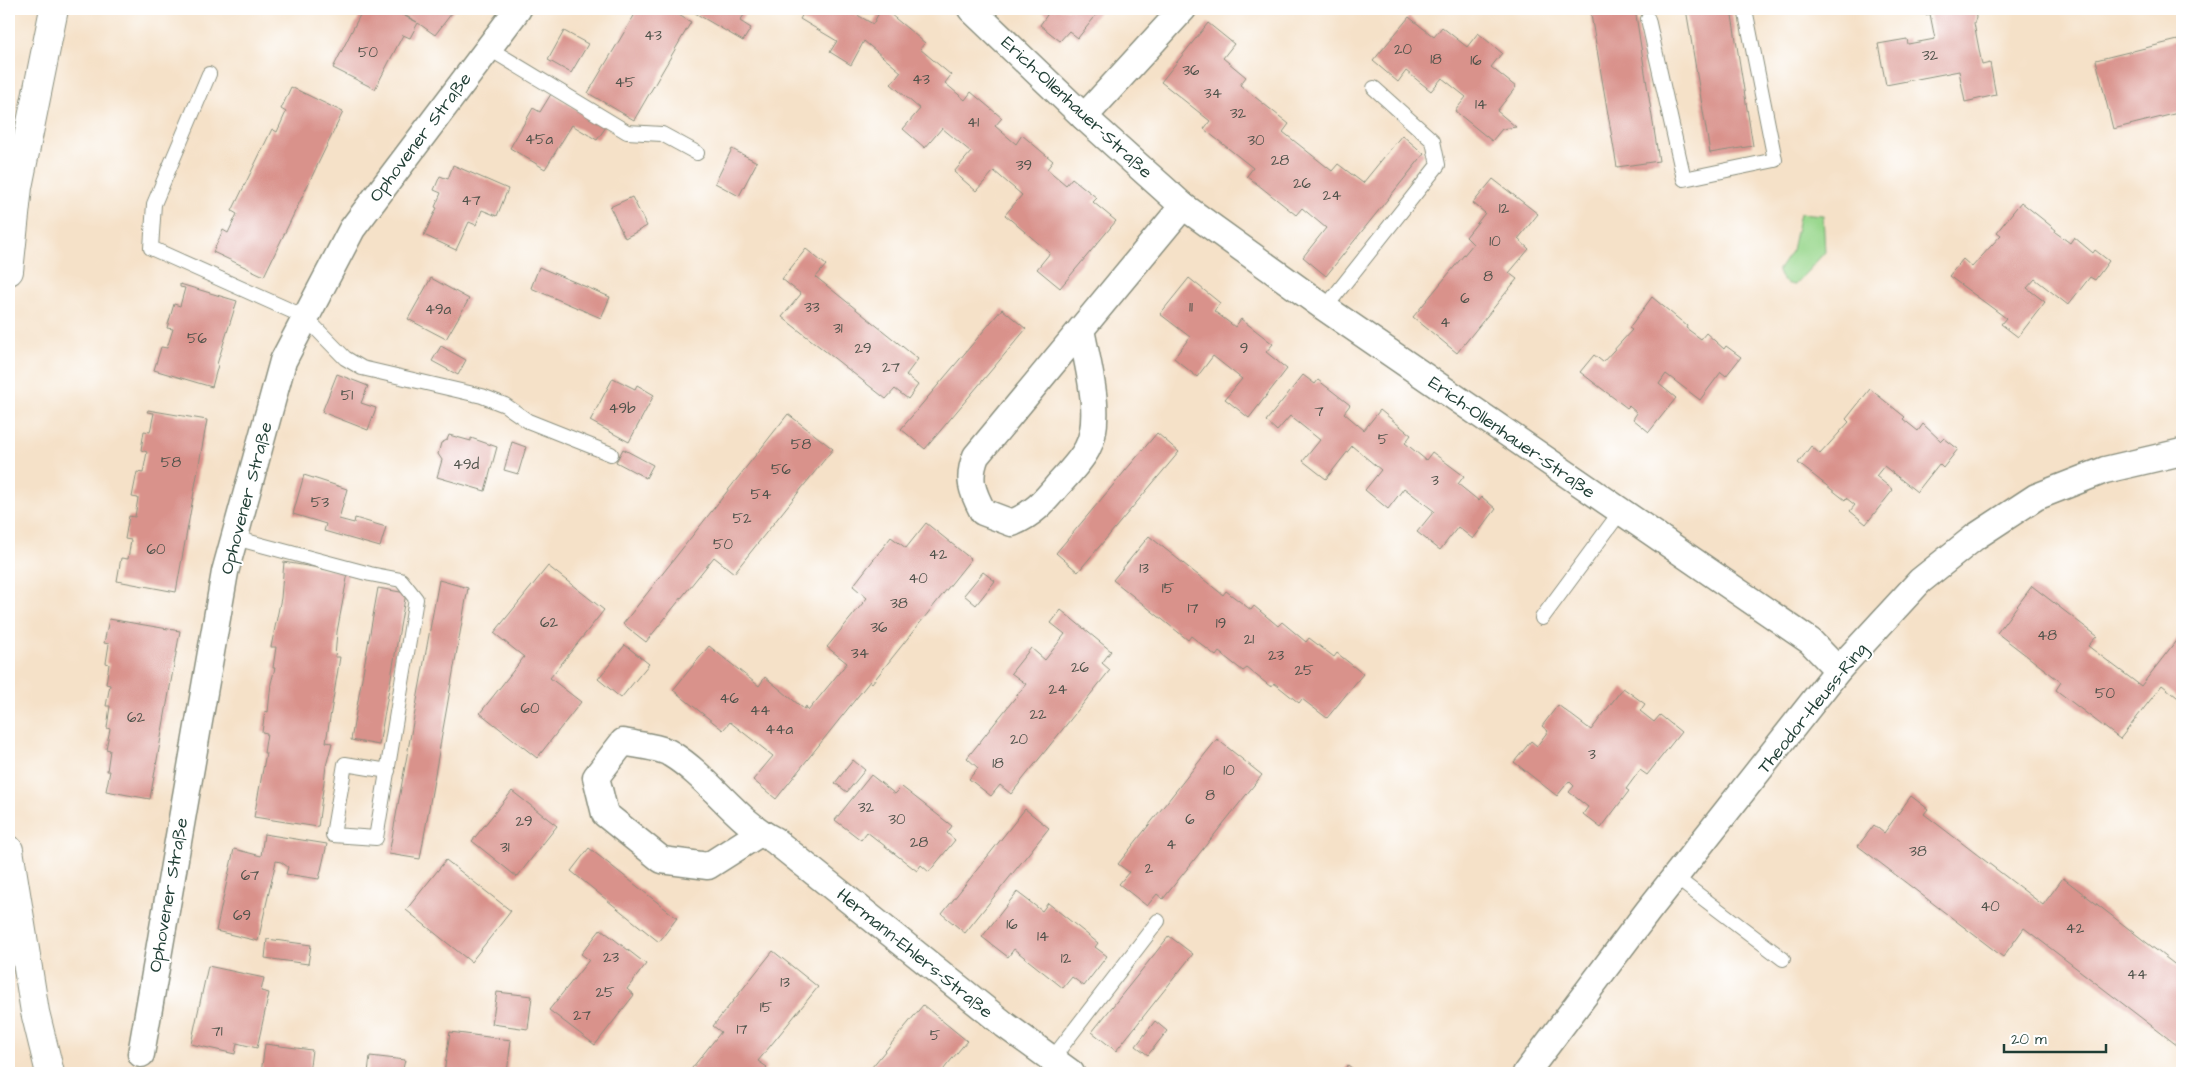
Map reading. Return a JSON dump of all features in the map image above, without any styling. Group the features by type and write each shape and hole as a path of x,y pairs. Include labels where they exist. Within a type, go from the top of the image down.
{"main road":[{"path":"9,271 18,187 54,9"},
{"path":"9,850 35,1012 50,1073"},
{"path":"9,967 32,1073"}],"street":[{"name":"Ophovener Straße","path":"141,1054 225,572 283,361 352,229 518,9"},
{"name":"Erich-Ollenhauer-Straße","path":"971,9 1084,117 1183,206 1325,308 1810,641 1838,670"},
{"path":"1084,117 1183,9"},
{"path":"1081,329 1095,410 1093,431 1087,449 1037,509 1026,517 1012,523 983,512 971,485 970,471 976,456 1081,329 1183,206"},
{"name":"Theodor-Heuss-Ring","path":"1526,1073 1675,877 1838,670 1920,581 1975,537 2036,497 2105,470 2182,452"},
{"name":"Hermann-Ehlers-Straße","path":"760,833 708,866 662,860 605,814 596,777 623,742 670,753 711,784 760,833 774,840 1005,1025 1061,1066"}],"lane":[{"path":"1648,19 1684,179 1775,160 1745,9"},
{"path":"488,48 627,132 662,134 697,153"},
{"path":"209,74 154,204 151,248 306,318 345,358 362,368 482,396 505,404 528,422 611,454"},
{"path":"1325,308 1438,165 1432,141 1374,88"},
{"path":"1542,618 1621,512"},
{"path":"234,538 370,574 401,580 416,599 388,771 376,838 333,835 345,764 388,771"},
{"path":"1675,877 1783,959"},
{"path":"1061,1066 1158,920"}],"green space":[{"path":"1800,213 1823,215 1825,252 1795,285 1784,281 1778,271 1792,250"}],"building":[{"path":"348,9 390,9 417,22 393,9 455,9 435,35 418,23 410,38 403,35 375,89 333,68 360,15"},
{"path":"638,9 668,9 691,22 634,120 588,93"},
{"path":"698,9 748,9 740,21 751,28 743,41 695,13"},
{"path":"806,9 856,9 854,13 873,24 881,9 884,9 925,43 920,49 951,75 945,83 965,100 971,92 1002,118 995,126 1016,144 1022,135 1053,161 1047,169 1066,185 1072,178 1097,198 1093,202 1116,221 1060,288 1037,269 1050,253 1005,215 1022,195 994,171 976,191 954,172 971,152 942,128 925,148 903,129 920,109 891,84 901,72 864,41 851,65 830,52 837,41 800,19"},
{"path":"1040,9 1101,9 1078,38 1069,31 1060,41 1040,25 1047,15"},
{"path":"1590,9 1635,9 1659,161 1617,167"},
{"path":"1686,9 1731,9 1753,146 1710,153"},
{"path":"1923,9 1975,9 1976,18 1974,23 1982,65 1990,63 1996,95 1965,102 1959,71 1886,85 1878,44 1907,39 1908,44 1935,39 1930,14 1925,15"},
{"path":"1409,17 1434,37 1442,27 1467,47 1478,33 1502,53 1491,67 1516,87 1497,111 1516,127 1502,129 1492,141 1455,111 1466,97 1442,78 1431,91 1406,71 1398,82 1373,61"},
{"path":"1208,23 1234,44 1223,58 1246,77 1240,85 1289,124 1283,132 1332,171 1338,164 1363,183 1402,135 1424,154 1326,276 1303,257 1326,228 1302,208 1296,215 1247,176 1253,168 1204,129 1210,121 1161,82"},
{"path":"564,31 588,44 571,73 548,60"},
{"path":"2182,39 2182,112 2113,129 2096,60"},
{"path":"291,87 343,112 264,276 213,252 223,230 228,233 237,214 232,211 272,129 277,132 286,112 281,109"},
{"path":"551,94 606,127 597,140 572,125 545,169 510,148 533,108 540,112"},
{"path":"732,149 757,162 739,196 715,183"},
{"path":"453,165 508,189 497,216 482,210 476,225 469,222 456,250 424,235 437,208 435,207 441,193 434,190 440,176 448,179"},
{"path":"1493,179 1538,214 1518,239 1529,249 1509,273 1517,279 1457,353 1413,317 1473,244 1466,237 1485,213 1473,203"},
{"path":"632,197 647,226 625,238 610,207"},
{"path":"2021,202 2070,243 2074,237 2093,253 2095,250 2109,261 2095,280 2090,277 2068,305 2035,279 2027,288 2045,302 2018,337 2001,324 2006,318 1949,276 1963,259 1972,267 2001,235 1997,232"},
{"path":"806,249 826,265 816,277 918,359 906,375 918,385 908,399 895,389 886,399 782,317 801,294 782,279"},
{"path":"539,267 610,297 601,318 531,288"},
{"path":"431,278 469,299 446,339 408,319"},
{"path":"1189,278 1220,303 1214,311 1235,327 1241,319 1273,344 1266,352 1287,369 1249,418 1225,399 1242,379 1213,356 1197,377 1174,358 1190,337 1160,314"},
{"path":"180,284 237,301 217,364 212,387 154,370 161,347 167,348 173,329 167,328 174,304 180,306 185,288 180,287"},
{"path":"1652,297 1701,339 1706,333 1724,349 1726,346 1741,357 1726,376 1721,372 1700,400 1666,374 1659,384 1676,398 1649,432 1633,419 1637,413 1629,406 1627,408 1580,372 1594,355 1603,362 1632,330 1629,328"},
{"path":"1002,309 1026,329 925,449 901,429"},
{"path":"441,346 466,360 458,375 432,361"},
{"path":"337,374 368,386 361,403 376,408 368,430 322,412"},
{"path":"1303,375 1315,384 1318,380 1350,405 1344,413 1364,430 1380,410 1411,435 1405,443 1426,460 1432,452 1464,476 1458,484 1479,501 1482,497 1496,509 1473,539 1458,527 1440,550 1417,532 1434,511 1404,488 1388,509 1365,490 1381,470 1352,446 1326,479 1303,461 1320,440 1290,416 1277,431 1266,421"},
{"path":"613,378 635,389 637,385 654,395 629,442 590,421"},
{"path":"1870,389 1905,417 1903,419 1918,431 1923,424 1941,441 1944,438 1958,449 1943,468 1939,464 1917,492 1884,466 1876,476 1893,490 1866,524 1850,511 1855,505 1846,498 1845,500 1798,463 1811,446 1820,454 1849,422 1846,419"},
{"path":"148,410 207,420 176,592 117,581 121,558 128,559 131,540 125,539 129,516 135,517 138,498 132,497 137,472 143,473 147,452 141,450 144,431 150,432 154,413 147,412"},
{"path":"788,414 833,449 734,573 714,557 646,642 623,624"},
{"path":"1157,433 1179,452 1078,572 1056,553"},
{"path":"449,435 471,441 471,438 497,447 485,491 437,477 442,460 438,454 441,443 447,440"},
{"path":"512,442 526,447 518,474 504,470"},
{"path":"623,449 653,465 646,478 616,462"},
{"path":"304,475 347,489 339,519 354,523 355,518 386,527 380,547 324,531 326,524 293,514"},
{"path":"926,523 971,559 776,799 753,780 773,756 730,722 723,730 673,690 709,646 759,686 765,677 804,709 806,706 808,711 847,663 827,647 867,598 853,586 891,537 906,548"},
{"path":"1149,536 1223,595 1226,591 1251,610 1254,606 1278,626 1282,622 1306,642 1309,638 1334,657 1337,653 1363,674 1327,718 1302,699 1299,703 1274,683 1271,687 1247,668 1243,671 1219,652 1216,656 1191,636 1188,640 1113,580"},
{"path":"284,562 348,573 337,632 335,657 340,657 326,742 332,743 326,766 318,827 254,817 266,753 264,753 267,733 262,732 265,711 268,712 271,683 275,668 273,668 276,647 271,647 281,598"},
{"path":"548,566 604,610 550,678 581,702 537,758 480,713 524,657 494,633"},
{"path":"983,572 995,581 976,605 964,595"},
{"path":"439,580 468,588 420,859 389,854"},
{"path":"2032,586 2097,636 2088,646 2141,686 2182,633 2182,701 2162,685 2120,739 2056,690 2061,682 1997,633"},
{"path":"378,588 406,593 379,745 351,740"},
{"path":"1061,610 1111,651 1102,663 1110,670 1011,794 1000,785 991,796 969,779 978,768 967,758 1026,684 1011,673 1031,648 1045,660 1065,634 1051,623"},
{"path":"109,619 180,631 150,799 106,791 110,771 107,771 110,750 106,749 110,729 107,728 110,706 106,706 110,685 106,684 109,664 106,663 109,644 104,643"},
{"path":"625,645 649,664 621,698 598,679"},
{"path":"1623,688 1645,704 1640,711 1654,722 1660,715 1681,732 1647,775 1640,770 1626,789 1629,791 1601,828 1583,814 1588,807 1569,792 1574,786 1569,781 1557,796 1514,762 1531,741 1537,746 1548,731 1542,726 1558,705 1591,730"},
{"path":"1217,739 1262,775 1163,899 1157,894 1147,906 1119,884 1129,872 1118,864"},
{"path":"853,760 865,770 847,792 835,783"},
{"path":"871,775 895,794 902,787 952,826 947,833 955,840 929,872 921,865 917,871 867,832 861,840 835,820"},
{"path":"512,791 557,826 517,877 472,841"},
{"path":"1911,796 1928,809 1924,814 2043,905 2063,878 2182,970 2182,1049 2024,928 2003,957 1858,846 1874,825 1884,833"},
{"path":"1025,809 1049,828 965,933 942,914"},
{"path":"264,834 327,844 319,879 286,874 288,867 276,861 258,941 216,931 234,849 261,856"},
{"path":"589,848 677,918 659,942 571,871"},
{"path":"446,860 511,911 471,962 406,910"},
{"path":"1017,892 1042,911 1048,903 1098,943 1095,947 1107,956 1084,986 1072,977 1063,988 1014,949 1008,957 982,937"},
{"path":"601,929 646,964 627,989 634,995 595,1045 549,1010 589,960 581,954"},
{"path":"1169,936 1193,954 1116,1051 1092,1032"},
{"path":"267,939 311,945 308,964 265,958"},
{"path":"773,951 818,987 758,1061 767,1067 762,1073 688,1073 721,1032 713,1026"},
{"path":"208,966 264,978 261,991 269,993 257,1048 237,1043 235,1054 191,1044"},
{"path":"497,992 532,996 528,1029 492,1024"},
{"path":"923,1005 967,1041 941,1073 867,1073"},
{"path":"1155,1021 1167,1031 1148,1055 1136,1046"},
{"path":"450,1032 511,1040 507,1073 444,1073"},
{"path":"265,1044 312,1050 309,1073 261,1073"},
{"path":"370,1056 405,1060 402,1073 368,1073"},
{"path":"1348,1065 1358,1073 1342,1073"}]}
